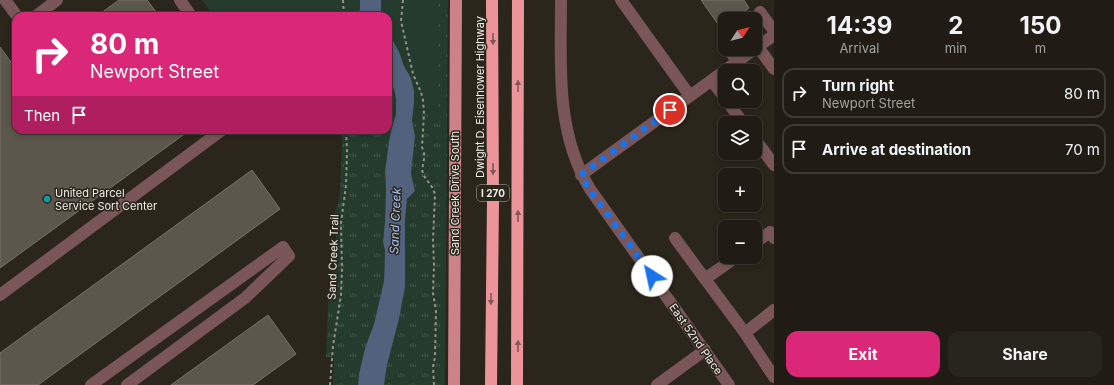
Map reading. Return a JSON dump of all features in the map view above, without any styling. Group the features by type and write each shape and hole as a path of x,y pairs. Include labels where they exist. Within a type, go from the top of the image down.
{"highway":[{"name":"Dwight D. Eisenhower Highway","path":"491,385 493,201 492,0"},
{"name":"I 270","path":"517,385 518,0"}],"main road":[{"name":"Sand Creek Drive South","path":"454,385 456,0"}],"street":[{"path":"5,0 14,12"},
{"path":"41,12 57,0"},
{"path":"180,0 189,12"},
{"name":"East 52nd Place","path":"561,0 561,72 563,111 570,146 581,175 590,190 729,385"},
{"path":"621,0 690,96"},
{"path":"762,15 774,31"},
{"path":"762,44 774,35"},
{"path":"762,52 774,69"},
{"path":"734,56 738,62"},
{"path":"581,175 746,56"},
{"path":"712,80 718,88"},
{"path":"0,295 217,134"},
{"path":"762,149 774,165"},
{"path":"762,238 770,232 774,238"},
{"path":"675,238 745,333 774,377"},
{"path":"91,385 282,247 289,256 245,298 127,385"},
{"path":"705,279 726,264"},
{"path":"745,333 774,310"},
{"path":"657,385 705,350"}],"path":[{"path":"344,0 344,12"},
{"path":"403,0 401,21 413,74 423,100 424,114 422,147 424,159 422,170 435,194 433,240 433,293 436,311 435,357 433,366 434,385"},
{"name":"Sand Creek Trail","path":"330,385 332,346 341,295 341,223 346,185 346,134"}],"green space":[{"path":"202,0 439,0 439,110 392,109 392,12 211,12"},
{"path":"439,0 448,0 445,385 384,385 387,365 399,319 405,287 405,220 407,199 415,191 411,174 415,136 412,121 413,110 439,110"},
{"path":"392,109 396,109 392,127"},
{"path":"341,134 390,134 385,172 386,188 383,242 385,251 384,281 374,324 365,348 358,385 333,385 334,358 326,357 329,285 336,253 336,234 332,214 336,210 338,204 342,145"}],"water":[{"path":"360,0 381,0 381,12 359,12"},
{"name":"Sand Creek","path":"392,40 411,78 414,91 412,121 415,136 411,174 415,191 407,199 405,220 405,287 399,319 387,365 384,385 358,385 365,348 374,324 384,281 385,251 383,242 386,188 385,172 389,141 396,114 394,89 392,86"}],"building":[{"path":"119,0 147,0 156,12 102,12"},
{"path":"701,0 744,0 749,8 744,12 718,12 718,24"},
{"name":"United Parcel Service Sort Center","path":"0,47 12,64 12,134 184,134 0,268"},
{"path":"252,170 280,209 38,385 0,385 0,353"},
{"path":"268,315 296,354 253,385 171,385"}],"place":[{"name":"United Parcel Service Sort Center","path":"47,199"}],"route":[{"path":"652,276 590,190 581,175 670,110"}]}
